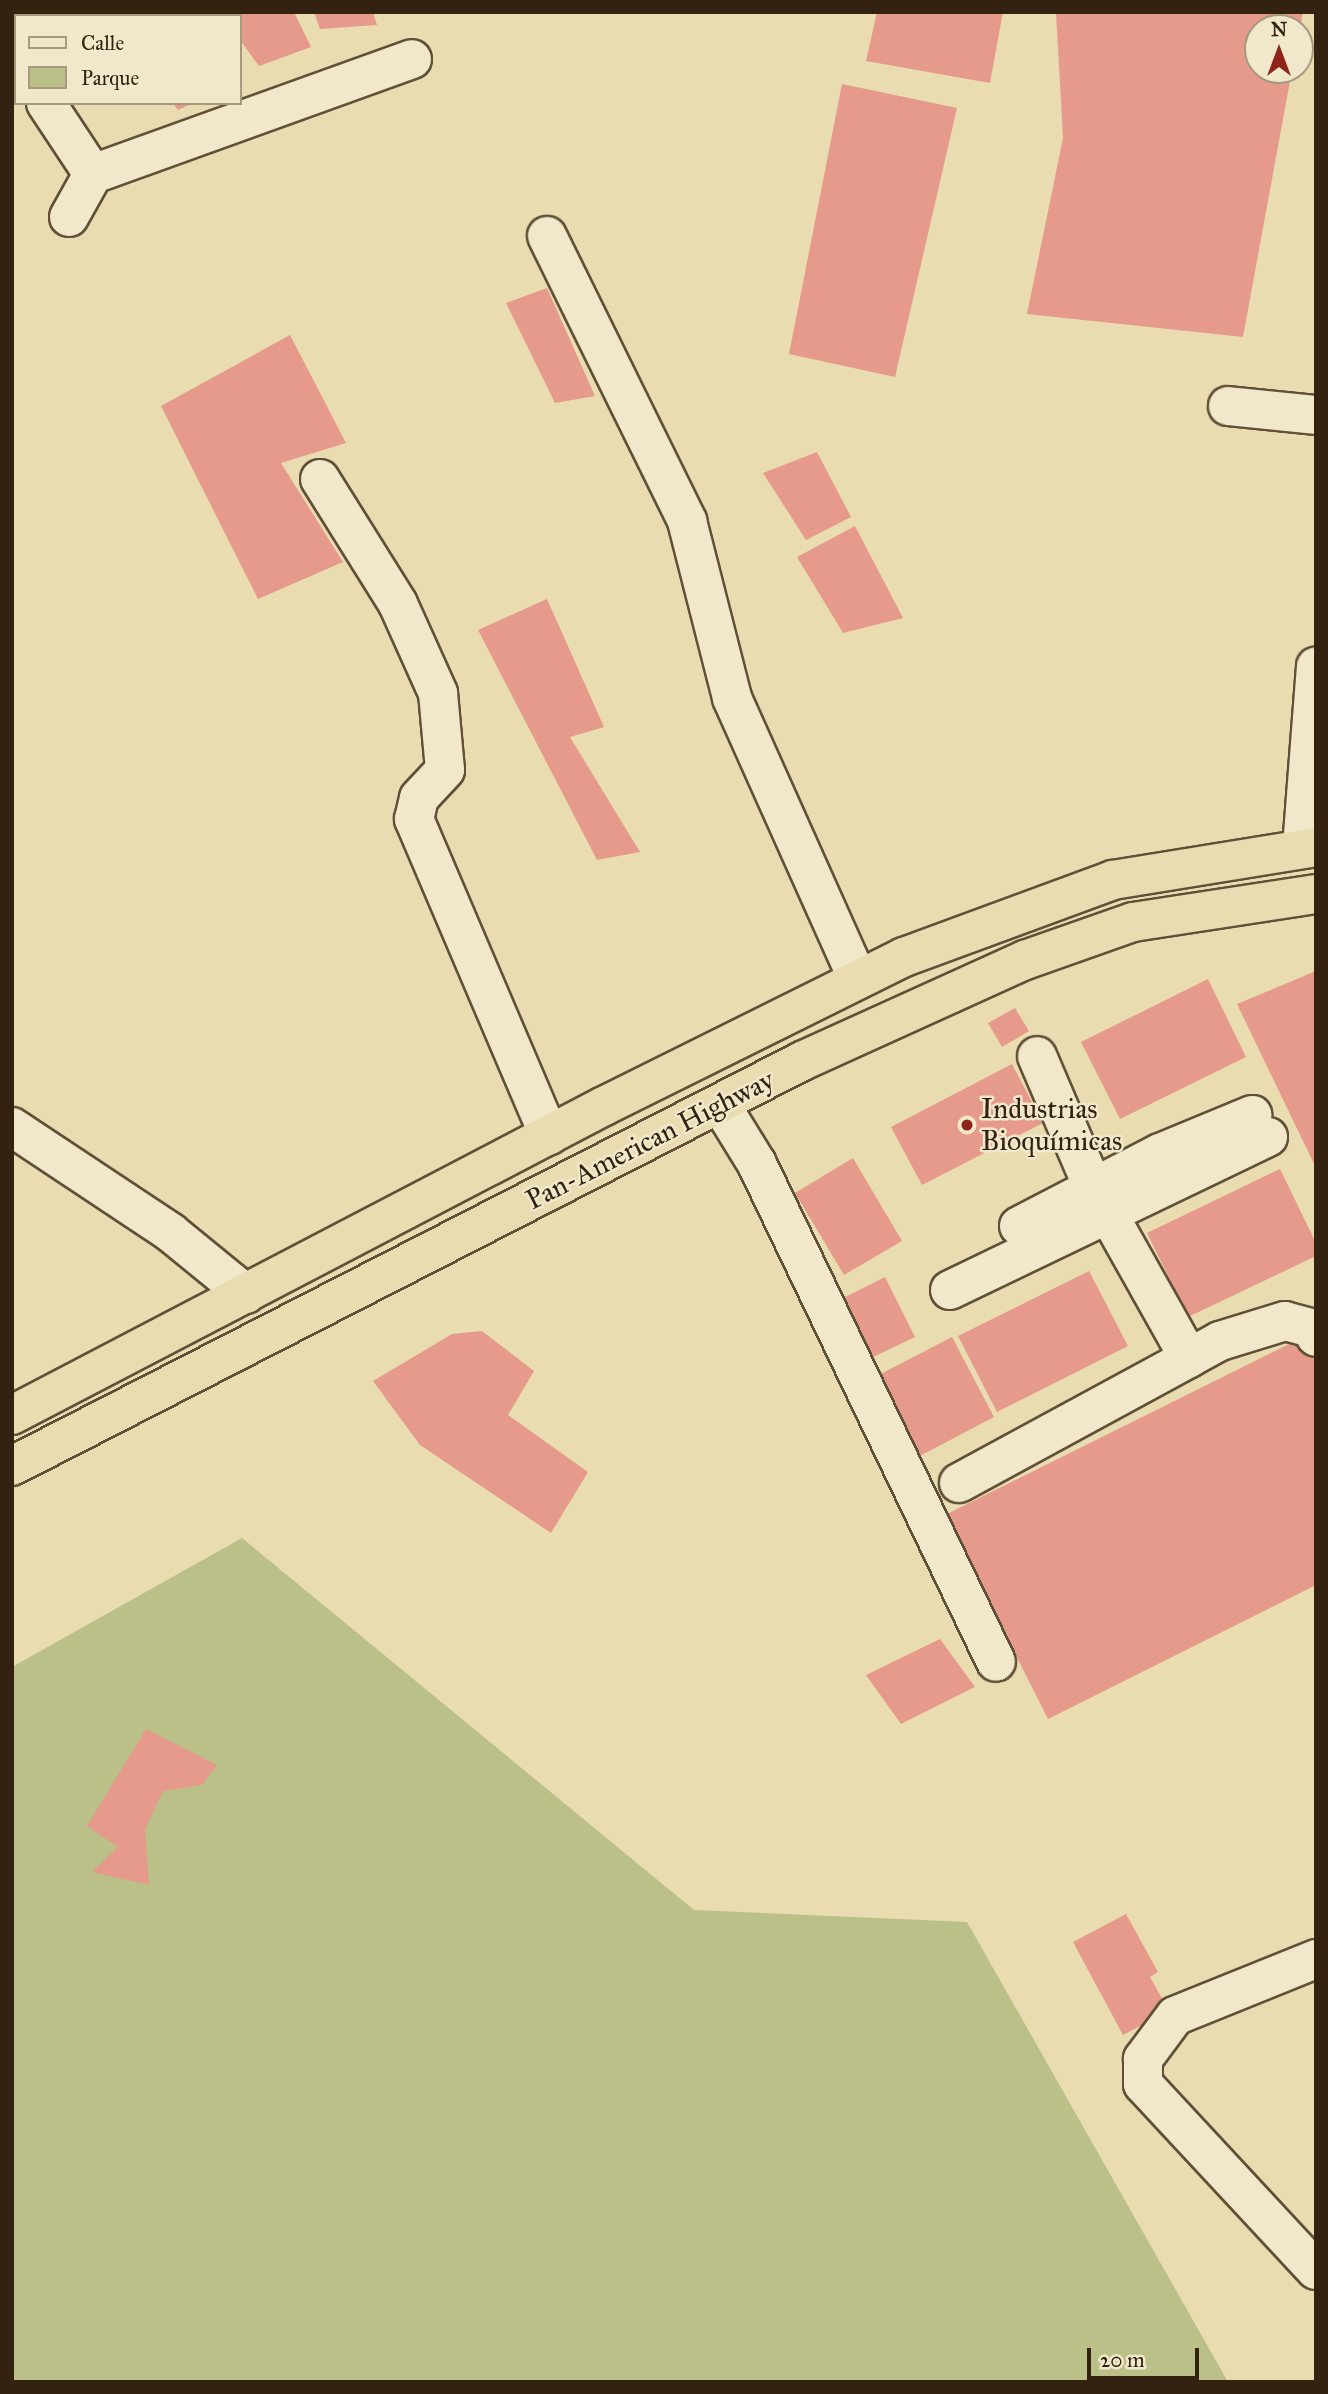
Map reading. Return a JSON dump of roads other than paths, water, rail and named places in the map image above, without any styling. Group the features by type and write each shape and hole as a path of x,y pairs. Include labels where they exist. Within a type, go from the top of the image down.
{"highway":[{"name":"Pan-American Highway","path":"12,1415 857,978 979,926 1113,880 1309,848"},
{"name":"Pan-American Highway","path":"12,1466 720,1104 1014,965 1121,926 1316,894"}],"street":[{"path":"69,217 93,174 412,59"},
{"path":"47,105 93,174"},
{"path":"547,236 687,522 732,698 857,978"},
{"path":"1228,407 1316,415"},
{"path":"320,479 397,604 438,693 445,770 419,798 414,819 549,1135"},
{"path":"1309,848 1316,667"},
{"path":"1037,1056 1099,1198 1189,1358"},
{"path":"720,1104 757,1164 996,1662"},
{"path":"944,1279 1099,1198 1260,1126"},
{"path":"12,1127 170,1232 246,1294"},
{"path":"959,1483 1220,1340 1285,1321 1311,1328 1316,1337"},
{"path":"1316,1959 1175,2016 1143,2059 1143,2084 1316,2270"}],"place":[{"name":"Industrias Bioquímicas","path":"967,1125"}]}
